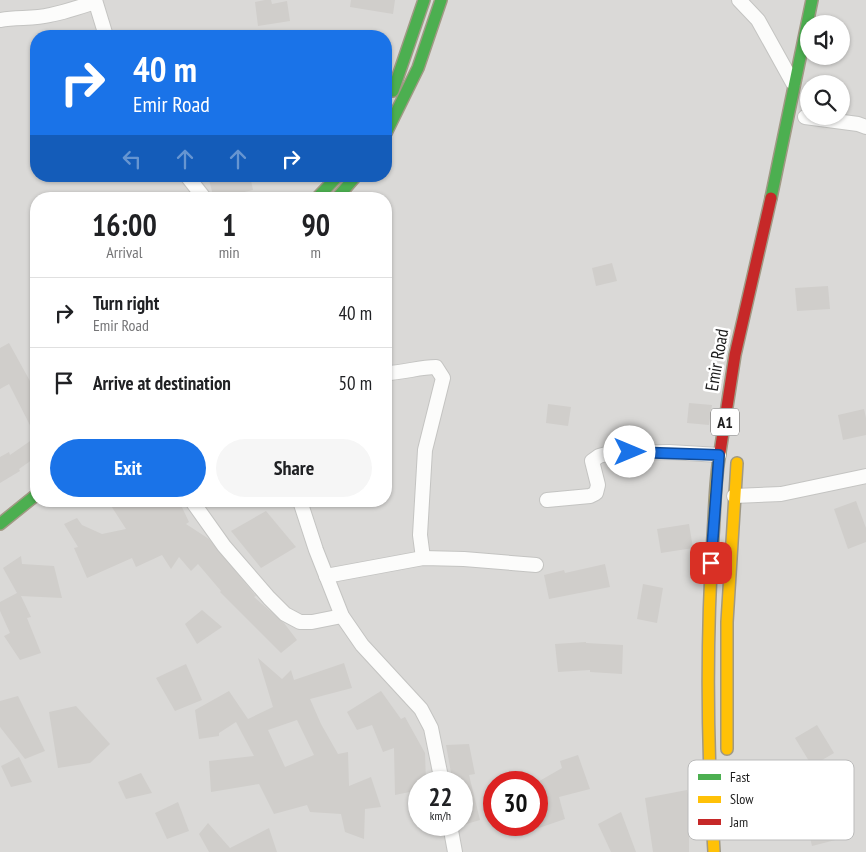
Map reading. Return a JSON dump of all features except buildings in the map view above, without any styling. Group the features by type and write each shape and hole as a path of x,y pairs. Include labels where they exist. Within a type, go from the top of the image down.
{"main road":[{"path":"392,91 424,0"},
{"path":"392,121 418,68 441,0"},
{"name":"Emir Road","path":"710,760 707,675 710,580 719,455 735,355 812,0"},
{"path":"323,192 332,182"},
{"path":"342,192 351,182"},
{"name":"A1","path":"727,758 727,622 738,452"},
{"path":"0,524 30,500"}],"street":[{"path":"738,0 758,20 794,86"},
{"path":"0,20 51,15 95,1 104,30"},
{"path":"850,123 866,127"},
{"path":"192,182 200,192"},
{"path":"392,373 402,373 436,366 442,378 425,450 420,535 423,558"},
{"path":"547,500 596,494 598,485 592,461 599,456 610,453 670,452 719,455"},
{"path":"734,496 781,494 818,488 866,476"},
{"path":"196,507 224,546 285,614 300,622 312,622 342,616"},
{"path":"302,507 342,616 362,645 420,709 430,728 440,771"},
{"path":"326,576 423,558 464,559 536,565"},
{"path":"452,836 455,852"}],"shaded area":[{"path":"0,0 866,0 866,852 0,852"}],"traffic: fast":[{"path":"393,91 424,0"},
{"path":"392,121 418,68 441,0"},
{"path":"771,198 812,0"},
{"path":"323,192 332,182"},
{"path":"342,192 351,182"},
{"path":"0,524 30,500"}],"traffic: slow":[{"path":"710,760 708,654 715,494 720,452"},
{"path":"727,749 727,622 737,463"},
{"path":"713,840 714,852"}],"traffic: jam":[{"path":"720,452 735,355 771,198"}],"route":[{"path":"630,452 719,455 711,563"}]}
